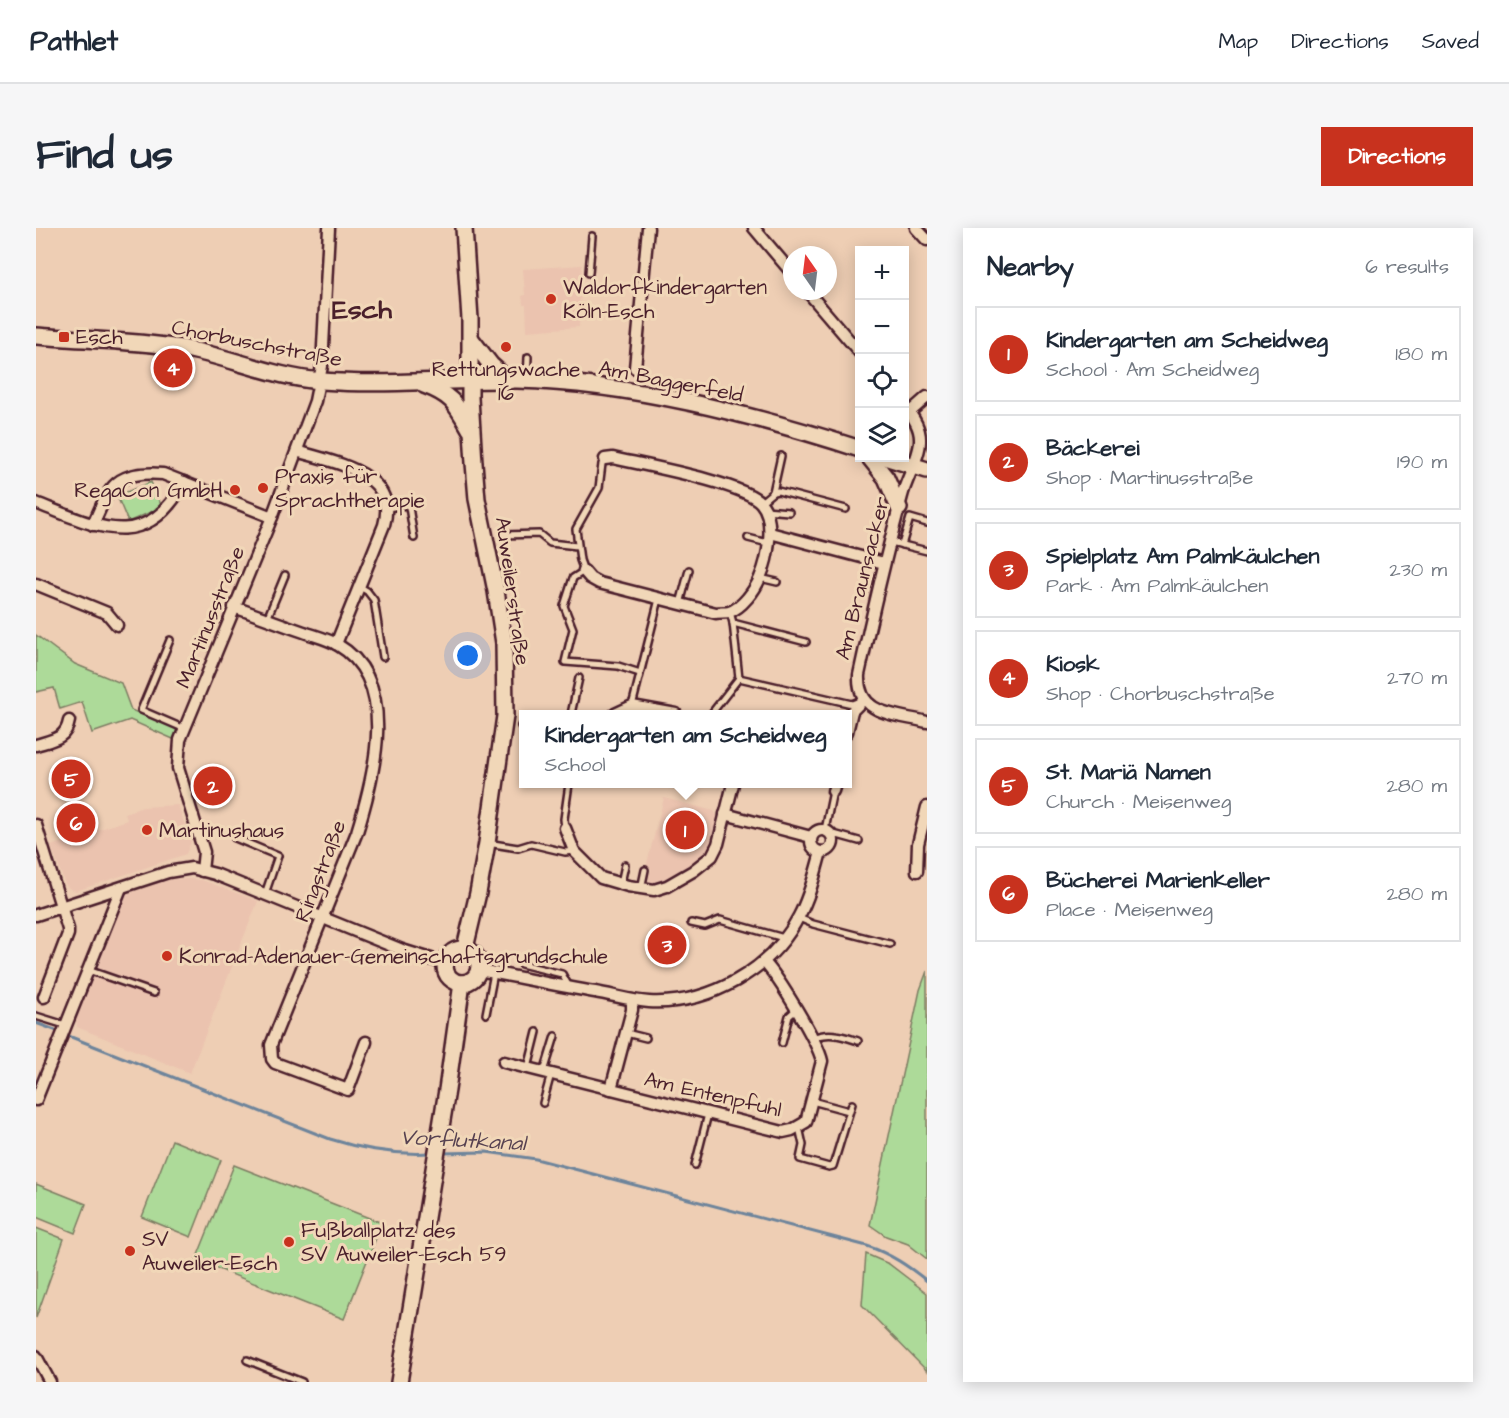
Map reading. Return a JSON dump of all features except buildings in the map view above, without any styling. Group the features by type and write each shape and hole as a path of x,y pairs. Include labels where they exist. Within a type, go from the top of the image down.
{"street":[{"name":"Martinusstraße","path":"202,871 204,852 178,768 180,740 272,517 320,381 329,228"},
{"name":"Auweilerstraße","path":"464,228 477,499 504,643 505,716 487,843 465,948"},
{"path":"635,368 648,228"},
{"path":"754,228 783,262"},
{"path":"916,228 927,240"},
{"path":"815,300 855,347"},
{"name":"Chorbuschstraße","path":"36,336 181,348 320,381 470,381"},
{"path":"471,339 492,365 509,381"},
{"name":"Am Baggerfeld","path":"470,381 527,381 598,387 685,402 754,418 855,448"},
{"path":"415,382 447,395 458,408 472,432"},
{"path":"909,408 927,397"},
{"name":"Am Braunsacker","path":"863,700 858,688 859,675 898,507 919,448 918,427 909,412"},
{"path":"297,451 362,474 376,483 386,501 384,525 336,644"},
{"path":"584,571 600,584 716,613 730,612 750,594 760,578 769,538 770,520 763,506 745,491 613,458 605,459"},
{"path":"873,462 886,478 898,507"},
{"path":"902,462 927,470"},
{"path":"93,525 108,491 121,480 133,475 148,473 163,474 272,517"},
{"path":"36,502 93,525 121,529 147,523 170,506 184,482"},
{"path":"769,538 884,563"},
{"path":"36,584 107,613 117,625"},
{"name":"Ringstraße","path":"234,607 336,644 356,659 371,683 376,710 376,741 370,787 363,813 271,1045 272,1059 275,1063 348,1090 366,1042"},
{"path":"852,711 863,700 873,708 927,722"},
{"path":"624,710 632,706 654,710"},
{"path":"36,745 62,737 68,729 69,721"},
{"path":"565,828 574,851 601,878 621,885 654,890 667,886 705,863 712,856 718,844 732,788"},
{"path":"917,871 918,844 927,807"},
{"path":"725,814 812,837"},
{"path":"36,825 62,906 68,934 44,997"},
{"path":"817,831 828,832 832,844 827,850 821,852 813,847 812,837 817,831"},
{"path":"486,972 476,956 465,948 455,949 444,963 448,977 454,982 469,981 486,972 632,1000 664,1002 698,996 732,983 764,962 785,939 799,918 821,852"},
{"path":"36,915 184,869 202,871 402,950 444,963"},
{"path":"36,1100 121,888"},
{"name":"Am Entenpfuhl","path":"504,1062 783,1132 799,1127 806,1122 812,1101 822,1061 820,1051 775,976 764,962"},
{"path":"399,1382 462,983"},
{"name":"Am Entenpfuhl","path":"611,1089 632,1000"},
{"path":"36,1356 50,1382"}],"lane":[{"path":"589,273 592,236"},
{"path":"527,381 528,357"},
{"path":"781,456 773,492 763,506 789,512"},
{"path":"605,459 602,464 597,494 576,529 577,546 584,571 573,578 564,606 573,629 565,662 618,666 640,673"},
{"path":"773,492 778,491 846,509"},
{"path":"387,508 406,505 409,507 414,538"},
{"path":"902,544 910,518 927,523"},
{"path":"503,535 539,534 549,543 577,546"},
{"path":"748,538 769,538"},
{"path":"890,541 927,551"},
{"path":"680,604 689,570"},
{"path":"267,619 285,575"},
{"path":"760,578 777,582"},
{"path":"360,587 367,591 374,600 383,657"},
{"path":"632,706 659,599"},
{"path":"714,710 739,678 734,623 730,612"},
{"path":"734,623 806,642"},
{"path":"170,640 141,710 185,729"},
{"path":"572,710 579,678"},
{"path":"739,678 852,704 863,700"},
{"path":"565,828 568,788"},
{"path":"834,788 828,832 859,841"},
{"path":"234,838 278,856 265,894"},
{"path":"487,843 518,848 531,844 565,852 574,851"},
{"path":"621,885 625,865"},
{"path":"641,889 645,870"},
{"path":"799,918 813,924 890,944"},
{"path":"691,923 705,926 720,920 785,939"},
{"path":"521,964 562,974 568,987"},
{"path":"88,969 154,993"},
{"path":"486,972 486,1014"},
{"path":"782,1043 789,1016 796,1010"},
{"path":"36,1016 63,1030"},
{"path":"528,1068 537,1032"},
{"path":"626,1033 646,1038"},
{"path":"812,1038 821,1034 831,1034 858,1041"},
{"path":"543,1103 555,1036"},
{"path":"812,1101 849,1111"},
{"path":"799,1127 803,1145 800,1159 833,1166 852,1104"},
{"path":"695,1165 708,1114"},
{"path":"247,1360 302,1382"}],"shaded area":[{"name":"Waldorfkindergarten Köln-Esch","path":"582,265 579,327 527,331 526,305 523,305 522,296 525,295 523,269"},
{"path":"664,798 714,811 718,817 709,848 701,858 663,881 648,884 651,869 646,867"},
{"path":"178,805 191,842 186,854 76,891 65,884 51,846 127,820 125,813 143,807"},
{"name":"Konrad-Adenauer-Gemeinschaftsgrundschule","path":"173,878 202,880 258,901 190,1073 77,1027 75,1011 122,898 126,894"}],"green space":[{"path":"151,482 162,507 128,522 117,496"},
{"path":"36,635 75,664 121,683 131,710 177,729 173,739 130,720 92,733 82,702 60,709 54,688 36,692"},
{"path":"658,933 682,939 676,956 653,950"},
{"path":"927,971 927,1259 908,1244 886,1236 870,1225 920,990"},
{"path":"172,1140 221,1160 191,1237 142,1217"},
{"name":"Fußballplatz des SV Auweiler-Esch 59","path":"234,1165 382,1223 344,1319 196,1260"},
{"path":"36,1184 86,1204 75,1233 36,1217"},
{"path":"36,1228 64,1239 36,1318"},
{"path":"866,1254 889,1264 927,1293 927,1371 862,1305"}],"waterway":[{"name":"Vorflutkanal","path":"36,1023 60,1032"},
{"name":"Vorflutkanal","path":"66,1035 330,1139 380,1151 431,1153"},
{"name":"Vorflutkanal","path":"441,1153 486,1152 536,1159 867,1246 899,1261 927,1281"}],"place":[{"name":"Waldorfkindergarten Köln-Esch","path":"551,299"},
{"name":"Esch","path":"64,337"},
{"name":"Rettungswache 16","path":"506,347"},
{"name":"Kiosk","path":"173,368"},
{"name":"Praxis für Sprachtherapie","path":"263,488"},
{"name":"RegaCon GmbH","path":"235,490"},
{"name":"St. Mariä Namen","path":"71,779"},
{"name":"Bäckerei","path":"213,786"},
{"name":"Bücherei Marienkeller","path":"76,823"},
{"name":"Martinushaus","path":"147,830"},
{"name":"Kindergarten am Scheidweg","path":"685,830"},
{"name":"Spielplatz Am Palmkäulchen","path":"667,945"},
{"name":"Konrad-Adenauer-Gemeinschaftsgrundschule","path":"167,956"},
{"name":"Fußballplatz des SV Auweiler-Esch 59","path":"289,1242"},
{"name":"SV Auweiler-Esch","path":"130,1251"}],"district":[{"name":"Esch","path":"362,309"}]}
